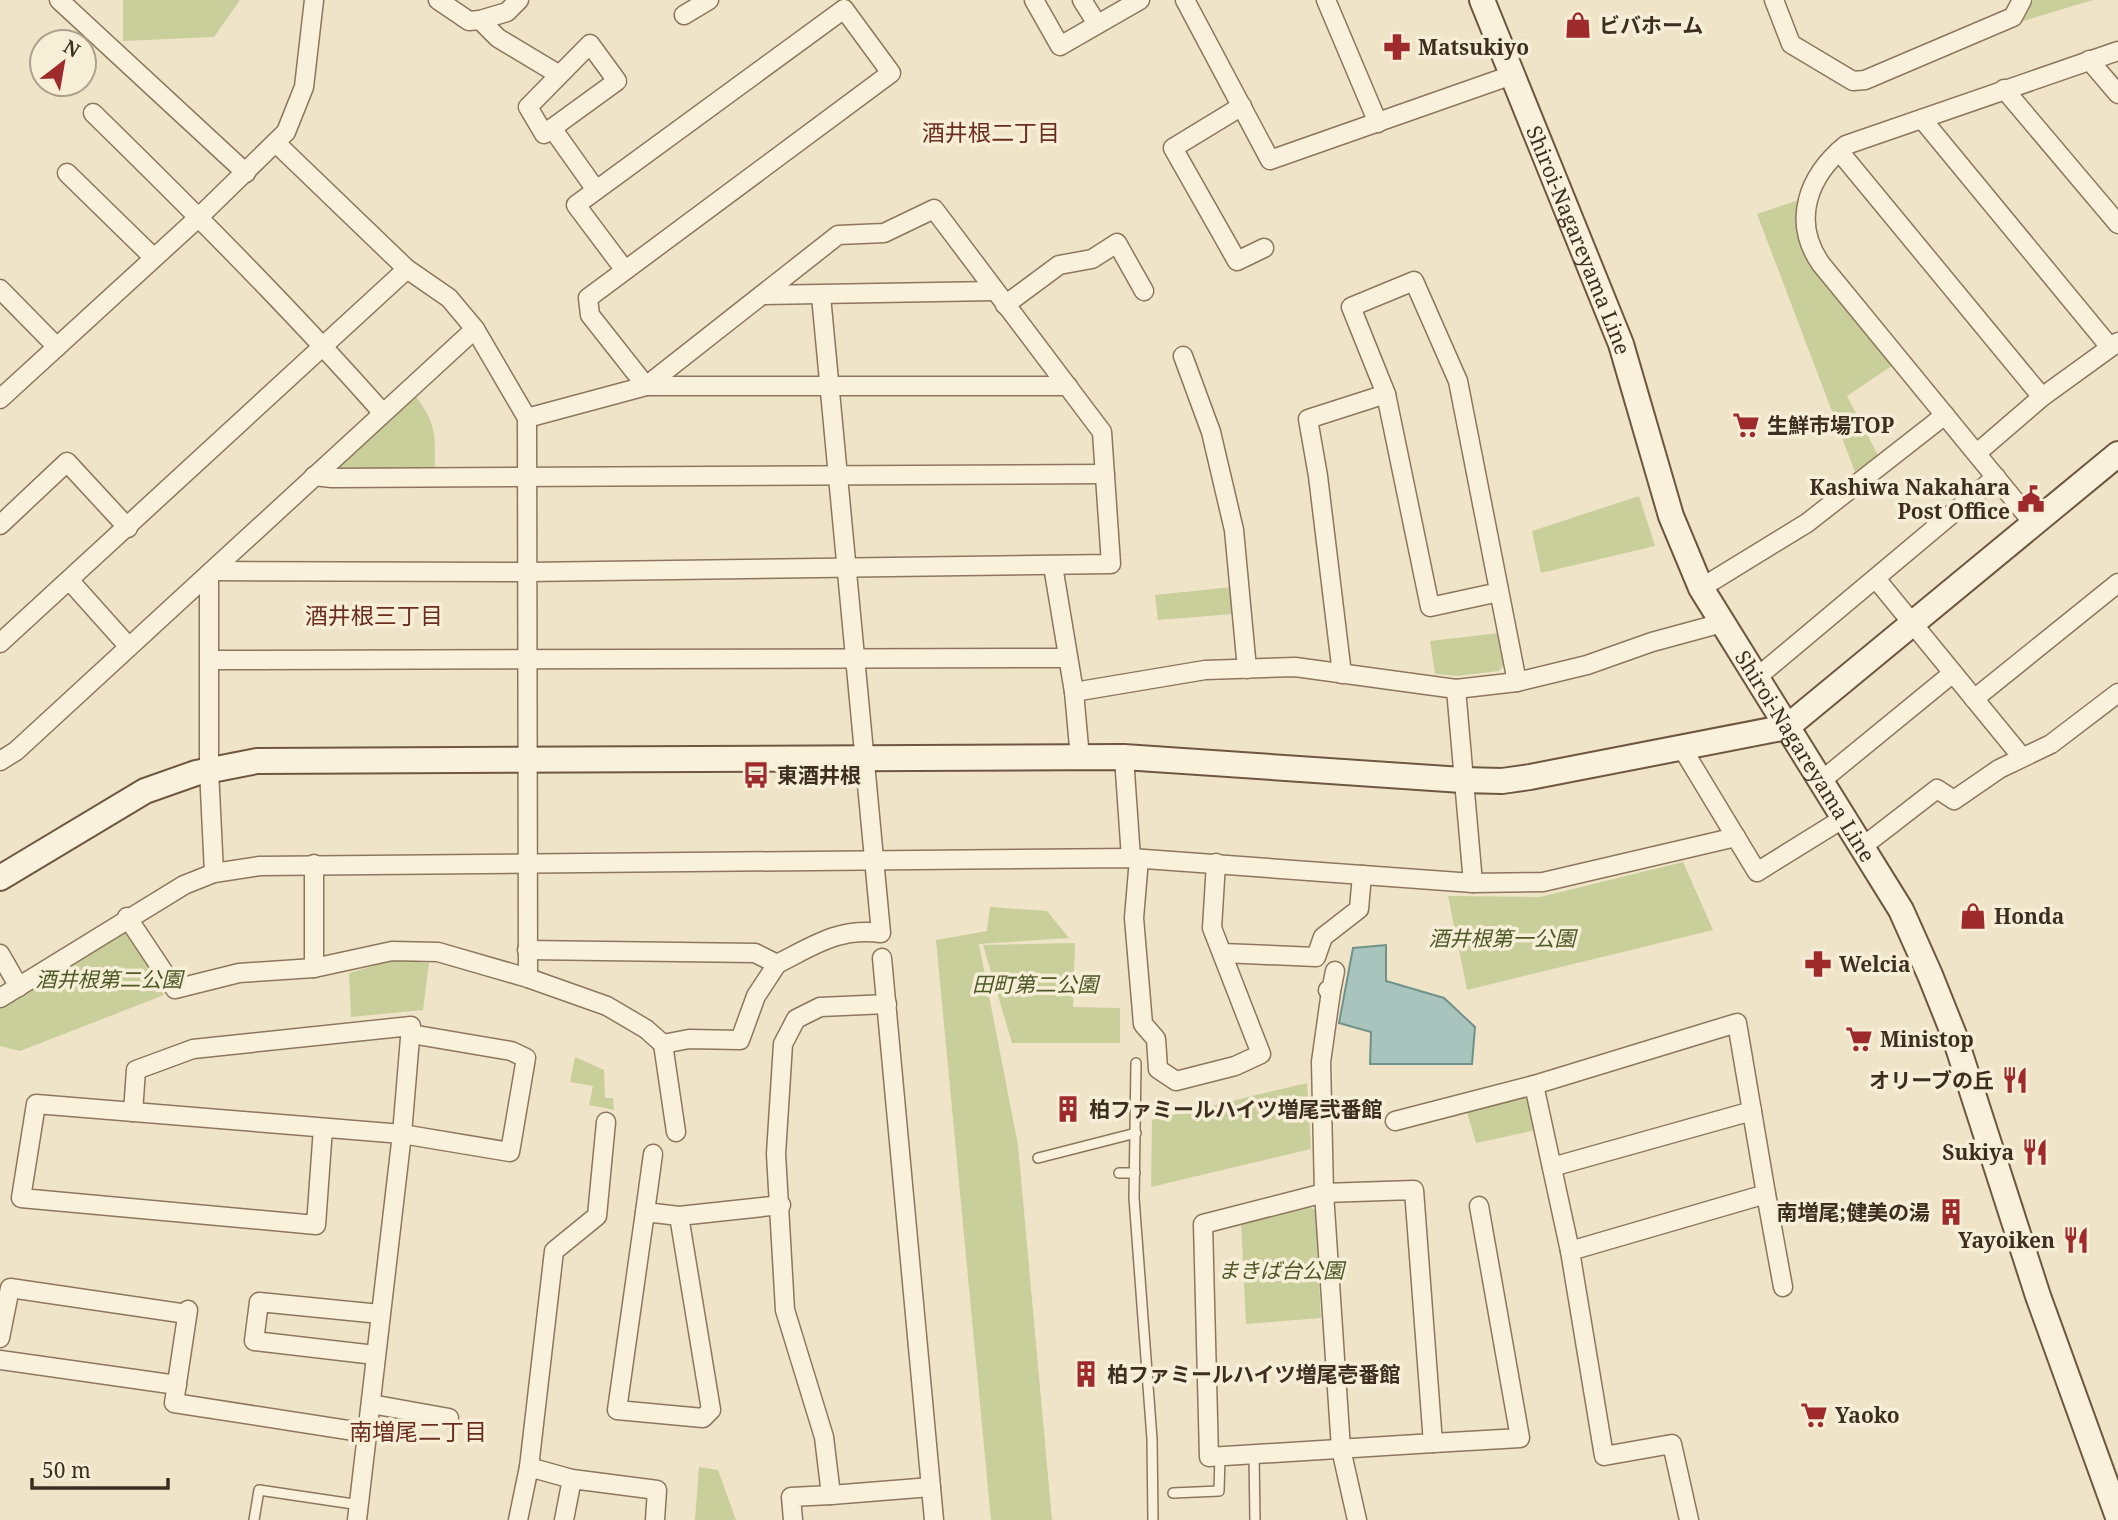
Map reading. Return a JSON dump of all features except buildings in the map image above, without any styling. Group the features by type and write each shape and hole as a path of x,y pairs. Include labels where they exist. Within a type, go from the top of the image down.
{"street":[{"path":"0,399 200,217 286,132 298,110 304,87 314,0"},
{"path":"438,0 469,21 507,12 519,0"},
{"path":"684,15 709,0"},
{"path":"1034,0 1060,46 1140,0"},
{"path":"1083,0 1097,24"},
{"path":"1185,0 1270,160 1512,75"},
{"path":"1326,0 1378,123"},
{"name":"Shiroi-Nagareyama Line","path":"1482,0 1621,344 1660,482 1701,589 1901,910 1954,1035 2038,1296 2118,1517"},
{"path":"1774,0 1791,44 1853,80 1865,80 2013,17 2022,0"},
{"path":"67,3 246,173"},
{"path":"624,269 576,205 844,9 891,73 588,298 590,315 646,386"},
{"path":"480,20 498,38 558,74"},
{"path":"590,44 617,82 552,128 544,134 528,107 590,44"},
{"path":"2034,524 1813,252 1804,214 1810,188 1825,163 1856,141 2118,51"},
{"path":"2089,60 2118,94"},
{"path":"2004,89 2118,223"},
{"path":"1242,106 1173,148 1237,261 1264,248"},
{"path":"93,113 200,217 382,412"},
{"path":"1922,119 2114,344 2042,397 1977,453"},
{"path":"552,128 596,190"},
{"path":"276,143 407,269 449,298 475,329 527,418 528,978"},
{"path":"1839,151 2042,397"},
{"path":"67,173 153,257"},
{"path":"211,573 527,572 1111,564 1102,432 934,209 884,233 838,235 646,386"},
{"path":"762,295 1000,298 1059,265 1092,259 1117,243 1144,290"},
{"path":"0,643 70,582 407,269"},
{"path":"1499,592 1430,607 1386,394 1351,307 1414,281 1458,381 1517,682"},
{"path":"0,289 57,347"},
{"path":"663,1044 689,1039 740,1040 756,996 777,964 821,942 856,929 881,933 821,296"},
{"path":"0,761 16,751 475,329"},
{"path":"1183,356 1211,432 1234,530 1247,669"},
{"path":"527,418 646,386 1068,386"},
{"path":"1342,674 1318,476 1308,419 1386,394"},
{"path":"1701,589 1807,523 1945,415"},
{"path":"0,878 145,791 209,770 257,761 1124,757 1502,781 1787,727 2118,454"},
{"path":"0,525 67,462 128,528"},
{"path":"314,476 526,478 1105,474"},
{"path":"1755,679 1877,580 1996,477"},
{"path":"1053,566 1074,692 1080,758"},
{"path":"211,573 209,770 214,873"},
{"path":"1877,580 2021,756"},
{"path":"70,582 128,647"},
{"path":"1975,699 2118,583"},
{"path":"1074,692 1164,675 1295,667 1456,689 1517,682 1587,665 1653,642 1722,623"},
{"path":"210,660 529,661 1068,657"},
{"path":"1821,781 1953,673"},
{"path":"1456,689 1473,883"},
{"path":"1863,847 1937,789 1954,800 2021,756 2051,744 2118,693"},
{"path":"1682,748 1757,872 1844,818"},
{"path":"1124,757 1135,858 1134,918 1143,1024 1156,1039 1158,1069 1176,1081 1235,1066 1261,1054 1212,928 1216,863"},
{"path":"0,998 127,917 184,885 214,873 261,866 1135,858 1473,883 1543,882 1736,837"},
{"path":"314,864 314,968"},
{"path":"1222,953 1317,957 1323,937 1359,909 1362,875"},
{"path":"127,917 175,989 239,973 314,968 392,951 438,953 528,978 607,1006 646,1029 663,1044 676,1132"},
{"path":"527,950 755,953 777,964"},
{"path":"0,954 19,987"},
{"path":"882,958 934,1520"},
{"path":"1335,971 1321,1062 1324,1194 1341,1449 1357,1520"},
{"path":"831,1495 824,1437 785,1310 776,1154 783,1044 796,1019 820,1007 887,1004"},
{"path":"1395,1121 1534,1085 1737,1023 1783,1287"},
{"path":"133,1112 136,1070 193,1049 411,1026 402,1135 358,1513"},
{"path":"323,1128 316,1225 21,1198 36,1104 323,1128 402,1135 510,1152 526,1058 511,1051 411,1034"},
{"path":"1534,1085 1570,1251 1604,1456 1672,1444 1689,1520"},
{"path":"1552,1167 1752,1111"},
{"path":"518,1520 528,1467 554,1251 597,1216 606,1122"},
{"path":"653,1154 617,1410 703,1418 711,1410 679,1216"},
{"path":"1433,1443 1414,1190 1324,1194 1203,1224 1209,1457 1520,1438 1479,1206"},
{"path":"1570,1251 1766,1194"},
{"path":"645,1212 679,1216 781,1205"},
{"path":"0,1338 10,1288 187,1312 174,1404 367,1433"},
{"path":"375,1355 254,1341 258,1302 380,1314"},
{"path":"0,1360 177,1385"},
{"path":"371,1404 449,1418"},
{"path":"528,1467 572,1479 657,1490 654,1520"},
{"path":"564,1520 572,1479"},
{"path":"793,1520 791,1497 931,1487"}],"lane":[{"path":"1136,1063 1135,1172 1143,1340 1152,1439 1153,1520"},
{"path":"1038,1158 1136,1133"},
{"path":"1119,1173 1135,1172"},
{"path":"1254,1454 1255,1520"},
{"path":"1173,1493 1219,1492 1220,1456"},
{"path":"254,1520 259,1490 358,1513"}],"green space":[{"path":"123,0 240,0 214,37 123,41"},
{"path":"2034,0 2093,0 2023,21"},
{"path":"1799,200 1797,215 1893,365 1847,396 1880,459 1867,469 1862,467 1855,472 1757,214"},
{"path":"412,391 433,429 435,472 336,473 333,465"},
{"path":"1639,496 1655,546 1541,573 1532,531"},
{"path":"1232,587 1233,614 1158,620 1155,595"},
{"path":"1499,633 1505,663 1499,671 1457,676 1435,674 1430,641"},
{"name":"酒井根第一公園","path":"1683,862 1713,930 1467,990 1448,896 1540,897"},
{"path":"990,907 1047,911 1069,938 979,944 1018,1145 1052,1520 991,1520 936,940 987,931"},
{"name":"酒井根第二公園","path":"122,929 128,930 164,995 20,1051 0,1046 0,1005"},
{"name":"田町第二公園","path":"1075,943 1073,1007 1120,1008 1120,1043 1012,1043 983,945"},
{"path":"394,960 429,963 423,1010 351,1017 349,973"},
{"path":"575,1057 604,1070 605,1098 613,1098 614,1110 589,1105 593,1086 570,1082"},
{"path":"1307,1083 1311,1149 1151,1187 1152,1120"},
{"path":"1522,1095 1529,1099 1536,1130 1476,1143 1466,1109"},
{"name":"まきば台公園","path":"1308,1206 1315,1210 1321,1318 1246,1324 1241,1222"},
{"path":"699,1467 718,1470 736,1520 695,1520"}],"water":[{"path":"1386,945 1386,981 1444,998 1475,1027 1472,1064 1370,1064 1371,1032 1339,1023 1353,948"}],"place":[{"name":"ビバホーム","path":"1578,25"},
{"name":"Matsukiyo","path":"1397,47"},
{"name":"生鮮市場TOP","path":"1746,425"},
{"name":"Kashiwa Nakahara Post Office","path":"2031,499"},
{"name":"東酒井根","path":"756,775"},
{"name":"Honda","path":"1973,916"},
{"name":"Welcia","path":"1818,964"},
{"name":"Ministop","path":"1859,1039"},
{"name":"オリーブの丘","path":"2015,1080"},
{"name":"柏ファミールハイツ増尾弐番館","path":"1068,1109"},
{"name":"Sukiya","path":"2035,1152"},
{"name":"南増尾;健美の湯","path":"1951,1212"},
{"name":"Yayoiken","path":"2076,1240"},
{"name":"柏ファミールハイツ増尾壱番館","path":"1086,1374"},
{"name":"Yaoko","path":"1814,1415"}],"district":[{"name":"酒井根二丁目","path":"991,132"},
{"name":"酒井根三丁目","path":"374,615"},
{"name":"南増尾二丁目","path":"418,1431"}]}
